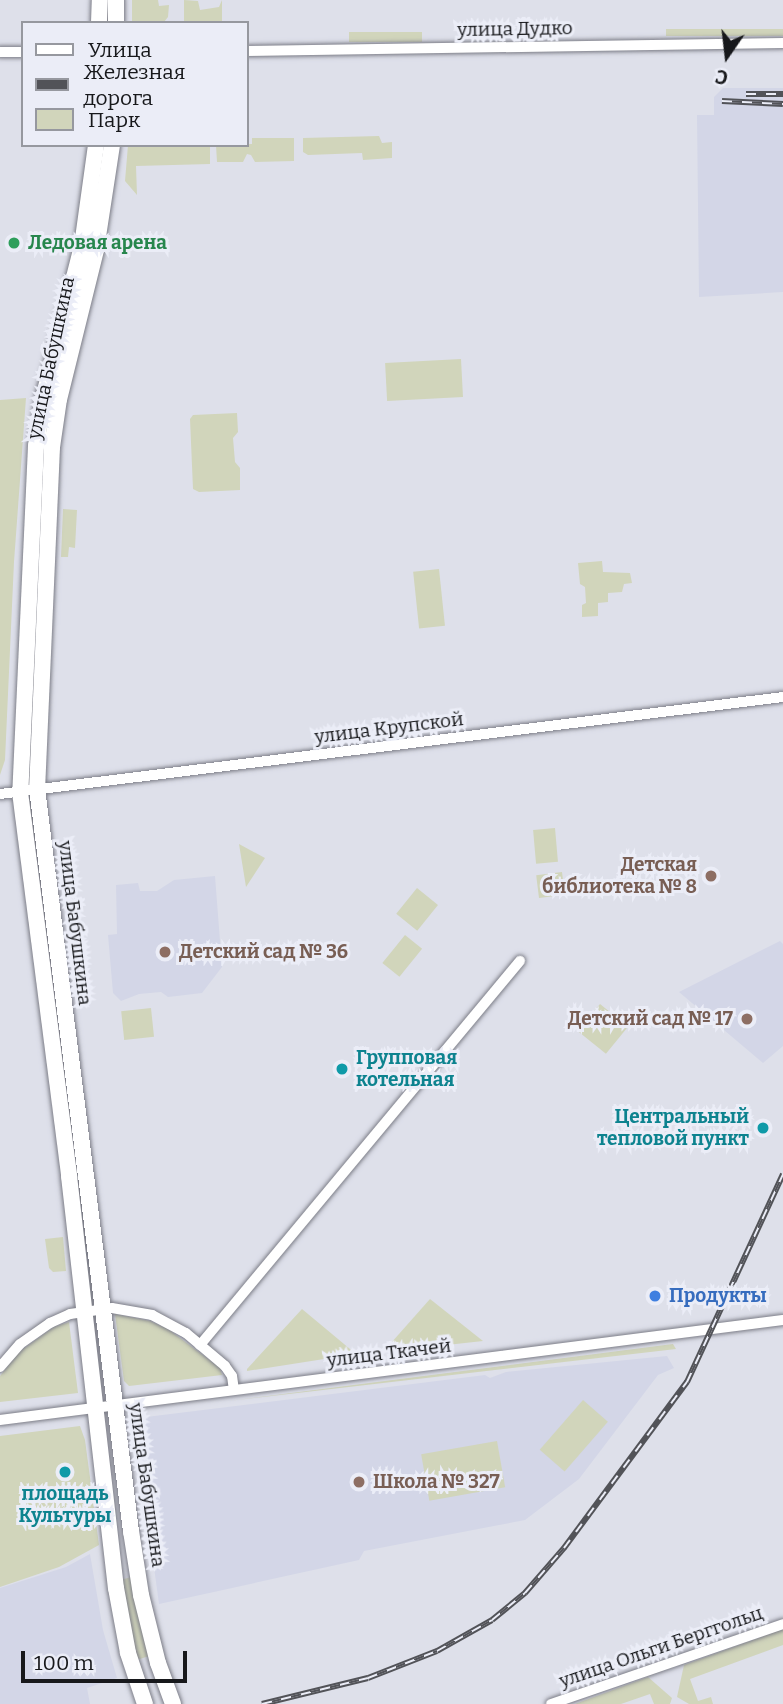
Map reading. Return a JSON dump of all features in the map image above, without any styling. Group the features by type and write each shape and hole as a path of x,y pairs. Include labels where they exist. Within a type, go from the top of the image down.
{"street":[{"path":"99,21 100,0"},
{"path":"116,0 116,21"},
{"name":"улица Дудко","path":"248,51 783,43"},
{"path":"0,52 21,52"},
{"name":"улица Бабушкина","path":"96,147 84,235 44,395 36,446 20,792 93,1310 114,1405 141,1595 158,1663 173,1704"},
{"name":"улица Бабушкина","path":"112,147 96,250 59,399 52,447 37,789 93,1310 96,1408 116,1588 134,1674 145,1704"},
{"name":"улица Крупской","path":"0,794 783,697"},
{"path":"200,1345 520,961"},
{"path":"0,1367 34,1333 63,1317 93,1310 152,1315 200,1345 232,1376 234,1390"},
{"name":"улица Ткачей","path":"0,1420 783,1320"},
{"name":"улица Ольги Берггольц","path":"551,1704 783,1624"},
{"path":"134,1674 158,1663"}],"shaded area":[{"path":"723,88 783,88 783,292 699,297 697,115 714,115 714,97"},
{"name":"Детский сад № 36","path":"215,876 222,967 202,993 168,997 161,992 139,994 121,1001 113,993 108,935 117,934 116,885 138,883 140,891 157,891 174,880"},
{"name":"Детский сад № 17","path":"780,941 783,944 783,1046 763,1063 679,992"},
{"name":"Школа № 327","path":"667,1356 674,1368 658,1375 579,1479 525,1520 364,1551 359,1560 159,1604 134,1421 138,1418 485,1375 490,1378 506,1372"},
{"path":"90,1554 103,1630 117,1678 87,1688 90,1704 0,1704 0,1588 66,1567"}],"green space":[{"path":"132,0 158,0 159,6 169,5 165,21 132,21"},
{"path":"184,0 198,1 200,10 219,7 222,0 222,21 184,21"},
{"path":"666,29 783,29 783,36 666,36"},
{"path":"349,32 422,32 422,42 349,42"},
{"path":"379,136 382,143 392,142 392,158 363,160 362,153 308,155 303,152 303,138"},
{"path":"252,138 294,138 294,161 255,162 251,155 247,154 243,162 217,162 216,147 248,147 248,144 252,144"},
{"path":"128,147 210,147 210,164 136,166 137,195 125,181"},
{"path":"461,359 463,397 387,401 385,363"},
{"path":"26,398 14,562 5,760 0,775 0,400"},
{"path":"237,413 238,432 233,438 235,462 240,468 240,490 199,492 193,489 190,419 193,415"},
{"path":"63,509 77,510 75,548 69,547 68,557 61,557"},
{"path":"602,561 603,572 630,573 632,583 624,584 622,592 608,593 608,602 598,603 598,616 582,617 582,605 586,603 585,587 580,584 578,563"},
{"path":"439,569 445,626 419,628 413,572"},
{"path":"555,828 558,862 536,864 533,830"},
{"path":"239,844 265,858 246,887"},
{"path":"562,872 565,895 539,898 536,875"},
{"path":"417,888 438,905 417,931 396,914"},
{"path":"405,935 422,949 399,977 382,963"},
{"path":"600,1004 628,1027 606,1054 578,1031"},
{"path":"151,1008 154,1037 124,1040 121,1011"},
{"path":"63,1237 66,1271 53,1272 49,1268 45,1239"},
{"path":"430,1299 483,1341 383,1352"},
{"path":"302,1309 356,1354 247,1371 247,1369"},
{"path":"115,1314 150,1321 168,1329 220,1368 222,1375 129,1386 124,1381"},
{"path":"69,1322 78,1393 0,1402 0,1376 19,1352 54,1327"},
{"path":"673,1344 676,1349 228,1401"},
{"path":"583,1400 608,1422 565,1471 540,1450"},
{"path":"80,1426 85,1440 99,1545 59,1567 0,1587 0,1436"},
{"path":"497,1441 505,1487 429,1501 421,1454"},
{"path":"131,1577 149,1656 140,1659 136,1657 121,1580"},
{"path":"783,1629 783,1645 690,1679 698,1701 711,1697 713,1704 689,1704 677,1697 684,1665"},
{"path":"648,1677 672,1698 670,1704 654,1704 650,1694 621,1704 575,1704"}],"railway":[{"path":"746,94 783,94"},
{"path":"722,101 783,104"},
{"path":"262,1704 368,1678 437,1651 492,1620 525,1593 564,1548 687,1382 783,1174"}],"place":[{"name":"Ледовая арена","path":"14,243"},
{"name":"Детская библиотека № 8","path":"711,876"},
{"name":"Детский сад № 36","path":"165,952"},
{"name":"Детский сад № 17","path":"747,1019"},
{"name":"Групповая котельная","path":"342,1069"},
{"name":"Центральный тепловой пункт","path":"763,1128"},
{"name":"Продукты","path":"655,1296"},
{"name":"площадь Культуры","path":"65,1472"},
{"name":"Школа № 327","path":"359,1482"}]}
